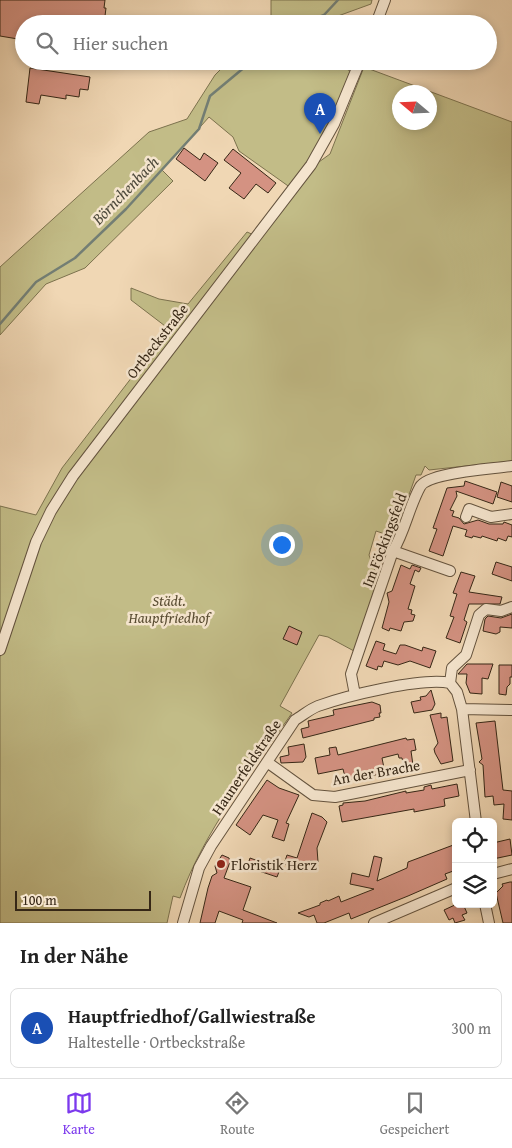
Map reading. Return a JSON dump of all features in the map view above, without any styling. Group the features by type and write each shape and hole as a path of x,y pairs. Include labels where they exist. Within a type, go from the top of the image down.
{"street":[{"path":"379,15 385,0"},
{"name":"Ortbeckstraße","path":"0,650 36,542 51,511 73,476 311,165 334,124 356,70"},
{"name":"Im Föckingsfeld","path":"355,695 351,674 393,551 401,538 421,485 432,478 512,466"},
{"path":"466,518 469,510 490,517 512,514"},
{"path":"393,551 450,570"},
{"path":"476,818 462,709 457,692 450,683 452,668 466,655 479,615 486,609 500,611 512,607"},
{"name":"Haunerfeldstraße","path":"183,923 199,868 211,846 295,720 316,707 355,695 434,680 450,683"},
{"path":"462,709 512,710"},
{"name":"An der Brache","path":"267,762 313,795 336,797 470,770"},
{"path":"497,873 512,869"},
{"path":"374,923 452,890"},
{"path":"486,908 489,923"}],"green space":[{"path":"271,0 372,0 371,4 341,15 271,15"},
{"path":"220,70 348,70 355,74 334,124 291,188 239,151 233,137 209,117 162,170 173,181 85,268 46,284 0,335 0,267 149,132 187,119"},
{"name":"Städt. Hauptfriedhof","path":"363,70 372,70 412,85 392,85 392,130 437,130 437,94 512,122 512,461 429,470 425,466 421,475 416,475 394,537 376,531 369,555 378,579 354,651 328,637 319,635 280,706 292,713 216,825 190,873 180,898 173,896 167,923 0,923 0,657 38,542 0,638 0,506 36,515 62,468 169,329 131,300 131,288 159,299 188,304 247,232 254,235 312,167 330,154"}],"building":[{"path":"0,0 105,0 105,15 15,15 15,38 0,36"},
{"path":"30,70 43,70 90,77 88,90 80,89 79,97 66,95 66,99 41,95 39,104 26,102"},
{"path":"184,148 200,160 204,153 218,163 205,181 176,159"},
{"path":"233,149 276,183 268,193 256,184 244,199 229,188 241,173 224,160"},
{"path":"465,481 497,492 493,504 456,491 457,496 450,510 454,511 452,516 459,518 464,524 478,520 489,524 503,524 504,522 512,525 512,537 508,536 506,541 498,538 497,541 482,536 481,538 473,536 472,538 465,536 467,530 453,526 443,556 429,551 437,529 433,528 447,488 464,486"},
{"path":"501,482 512,486 512,502 497,497"},
{"path":"496,562 512,567 512,581 492,574"},
{"path":"401,565 410,569 412,565 421,568 419,572 415,570 410,584 415,586 408,609 412,610 411,614 415,615 413,621 404,622 401,631 390,628 389,631 382,628 389,602 387,593 392,591"},
{"path":"461,572 475,576 469,592 502,597 500,604 469,604 464,620 467,622 460,643 446,638 454,617 450,616 457,594 453,593"},
{"path":"512,614 512,628 500,627 500,632 496,634 483,631 485,619 488,616 501,618"},
{"path":"289,626 302,632 297,645 283,639"},
{"path":"376,641 385,644 383,650 396,654 400,645 422,651 423,647 436,651 430,668 410,661 398,665 384,661 382,667 378,666 377,670 366,666"},
{"path":"467,664 493,664 488,679 482,678 482,694 470,693 466,683 467,674 458,674"},
{"path":"499,665 512,665 512,677 510,677 510,684 507,687 506,695 499,694"},
{"path":"431,690 435,704 432,710 414,713 411,702 421,700 420,697 426,696"},
{"path":"372,702 380,705 380,717 303,738 301,729 309,727 308,721 334,715 333,710"},
{"path":"441,713 441,718 447,717 453,761 441,764 434,749 438,743 430,715"},
{"path":"495,721 503,790 512,791 512,820 503,819 504,804 494,805 493,796 485,797 483,765 479,762 482,759 476,723"},
{"path":"406,738 407,740 414,739 416,750 411,751 413,765 404,767 402,758 399,758 398,754 382,758 385,773 346,781 343,769 318,774 315,758 330,755 329,748 336,747 338,755"},
{"path":"304,744 306,757 303,762 281,763 280,757 289,755 288,747"},
{"path":"267,780 279,788 299,795 286,823 289,824 284,841 272,837 278,820 263,815 250,835 236,825"},
{"path":"457,784 459,796 444,799 445,806 414,812 414,809 342,822 339,806 343,805 343,803 365,801 406,791 406,793 424,790 424,787 431,785 432,789"},
{"path":"312,813 322,817 327,822 317,848 318,862 310,861 308,868 295,863 294,868 284,864 287,855 297,858"},
{"path":"510,839 512,855 497,858 497,842"},
{"path":"452,846 452,871 445,874 447,879 351,919 349,913 324,923 317,923 314,915 309,917 298,913 339,896 341,902 374,889 350,884 352,873 369,877 374,856 382,858 377,881 407,868 408,862"},
{"path":"222,855 229,858 230,862 224,878 251,887 243,910 277,923 242,923 243,920 219,911 215,923 200,923 212,876 217,873 215,866"},
{"path":"250,858 280,869 277,877 247,867"},
{"path":"512,882 512,923 503,923 497,897 497,892 503,886 502,884"},
{"path":"452,906 452,908 465,908 467,913 462,915 465,920 455,923 453,918 449,920 444,910"}],"waterway":[{"name":"Börnchenbach","path":"324,15 338,0"},
{"name":"Börnchenbach","path":"0,324 36,282 75,258 126,209 199,129 210,96 241,70"}],"place":[{"name":"Hauptfriedhof/Gallwiestraße","path":"320,134"},
{"name":"Floristik Herz","path":"221,864"}]}
